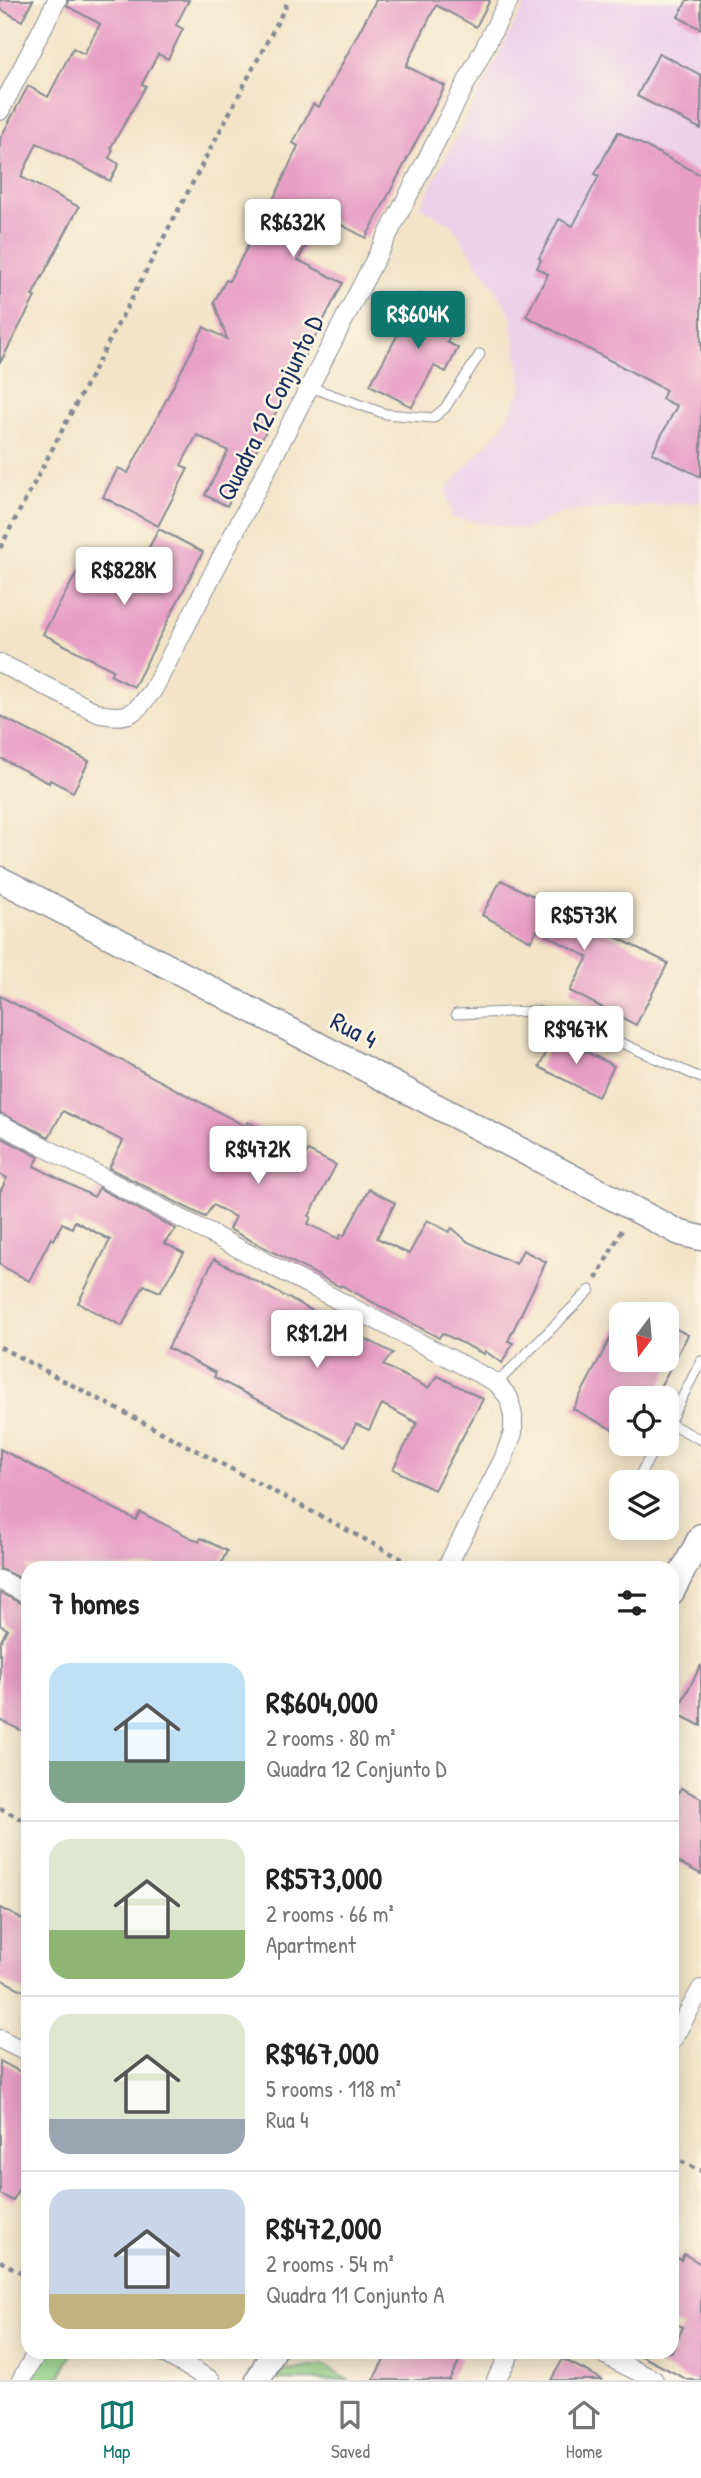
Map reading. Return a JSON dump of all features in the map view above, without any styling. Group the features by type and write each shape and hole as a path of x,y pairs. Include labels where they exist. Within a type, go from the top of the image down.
{"street":[{"path":"0,111 57,0"},
{"name":"Quadra 12 Conjunto D","path":"0,663 100,713 118,717 131,715 153,690 509,0"},
{"name":"Rua 4","path":"0,879 634,1209 691,1236 701,1253"},
{"path":"0,1124 497,1383 509,1398 513,1433 503,1460 450,1561"},
{"path":"679,1578 701,1536"},
{"path":"0,1580 21,1591"},
{"path":"679,2029 701,1989"},
{"path":"0,2039 21,2050"},
{"path":"21,2380 33,2359"},
{"path":"174,2359 211,2380"},
{"path":"258,2380 269,2359"},
{"path":"496,2380 507,2359"},
{"path":"613,2359 654,2380"}],"lane":[{"path":"310,387 386,414 433,418 445,408 480,354"},
{"path":"456,1014 537,1010 599,1033 701,1078"},
{"path":"497,1383 590,1290"},
{"path":"679,1404 701,1361"},
{"path":"679,1430 701,1440"}],"path":[{"path":"0,548 289,0"},
{"path":"590,1290 634,1209"},
{"path":"0,1347 406,1561"},
{"path":"0,1808 21,1819"},
{"path":"679,2160 701,2171"},
{"path":"0,2261 21,2272"}],"shaded area":[{"path":"527,0 701,0 701,502 563,512 524,530 452,518 446,490 503,426 522,387 510,312 451,224 420,207"}],"green space":[{"path":"33,2359 69,2359 58,2380 21,2380"},
{"path":"323,2365 348,2380 278,2380 282,2372"}],"building":[{"path":"0,0 33,0 22,21 0,9"},
{"path":"68,0 189,0 176,25 183,29 168,59 158,54 142,84 146,86 111,147 113,150 109,158 119,164 110,181 37,143 21,177 79,207 0,363 0,139 28,86 48,97 73,48 84,54 100,24 67,6"},
{"path":"376,0 490,0 476,27 436,5 406,66 445,86 366,238 323,215 298,260 343,283 227,506 205,495 228,451 197,435 181,465 188,469 158,526 103,497 118,468 128,473 204,327 227,339 214,302 226,280 229,281 277,192 298,146 293,143 313,104 319,107"},
{"path":"687,0 701,0 701,29 678,17"},
{"path":"659,53 701,75 701,129 637,96"},
{"path":"618,132 701,175 701,477 652,453 677,406 662,399 666,390 526,316 548,274 537,268 541,260 539,258 559,219 573,226 599,176 595,174"},
{"path":"420,294 462,316 447,342 458,348 446,372 434,366 412,407 370,385"},
{"path":"159,529 203,552 134,687 110,675 113,670 43,634 86,556 131,580"},
{"path":"0,716 89,761 73,792 0,758"},
{"path":"501,880 668,963 636,1025 570,991 588,957 537,930 531,941 482,915"},
{"path":"0,996 245,1126 248,1122 306,1155 308,1151 336,1165 309,1216 311,1217 308,1224 339,1239 341,1234 344,1236 369,1189 395,1203 377,1238 409,1254 427,1220 449,1232 452,1228 468,1242 516,1264 523,1250 546,1262 508,1341 513,1343 502,1363 485,1351 484,1354 442,1333 439,1338 229,1229 235,1217 213,1205 205,1217 109,1168 123,1141 63,1111 49,1137 0,1113"},
{"path":"555,1036 614,1066 598,1097 539,1067"},
{"path":"0,1137 39,1157 34,1166 94,1197 99,1188 176,1229 164,1243 184,1253 160,1292 144,1285 122,1326 78,1303 110,1240 75,1221 72,1228 62,1223 54,1240 51,1238 29,1281 0,1265 0,1192 7,1178 0,1175"},
{"path":"214,1259 393,1353 383,1365 428,1388 438,1376 483,1399 434,1490 393,1469 417,1423 382,1404 369,1430 356,1424 345,1446 214,1377 216,1373 168,1348"},
{"path":"679,1330 688,1335 679,1352"},
{"path":"609,1341 609,1372 668,1372 660,1386 609,1386 609,1428 573,1409"},
{"path":"0,1449 136,1520 140,1512 199,1542 201,1538 227,1551 222,1561 21,1561 21,1579 0,1569"},
{"path":"0,1593 21,1603 21,1730 0,1720 0,1643 7,1629 0,1625"},
{"path":"701,1665 701,1726 679,1715 679,1707"},
{"path":"681,1788 701,1798 701,1874 679,1863"},
{"path":"0,1908 21,1918 21,1990 0,1979"},
{"path":"0,2061 21,2072 21,2189 19,2188 13,2201 0,2194"},
{"path":"684,2254 701,2264 701,2380 688,2380 648,2359 679,2359 679,2336 683,2327 679,2325 679,2259 681,2260"},
{"path":"384,2359 460,2359 449,2380 373,2380"},
{"path":"563,2359 603,2380 551,2380"}]}
